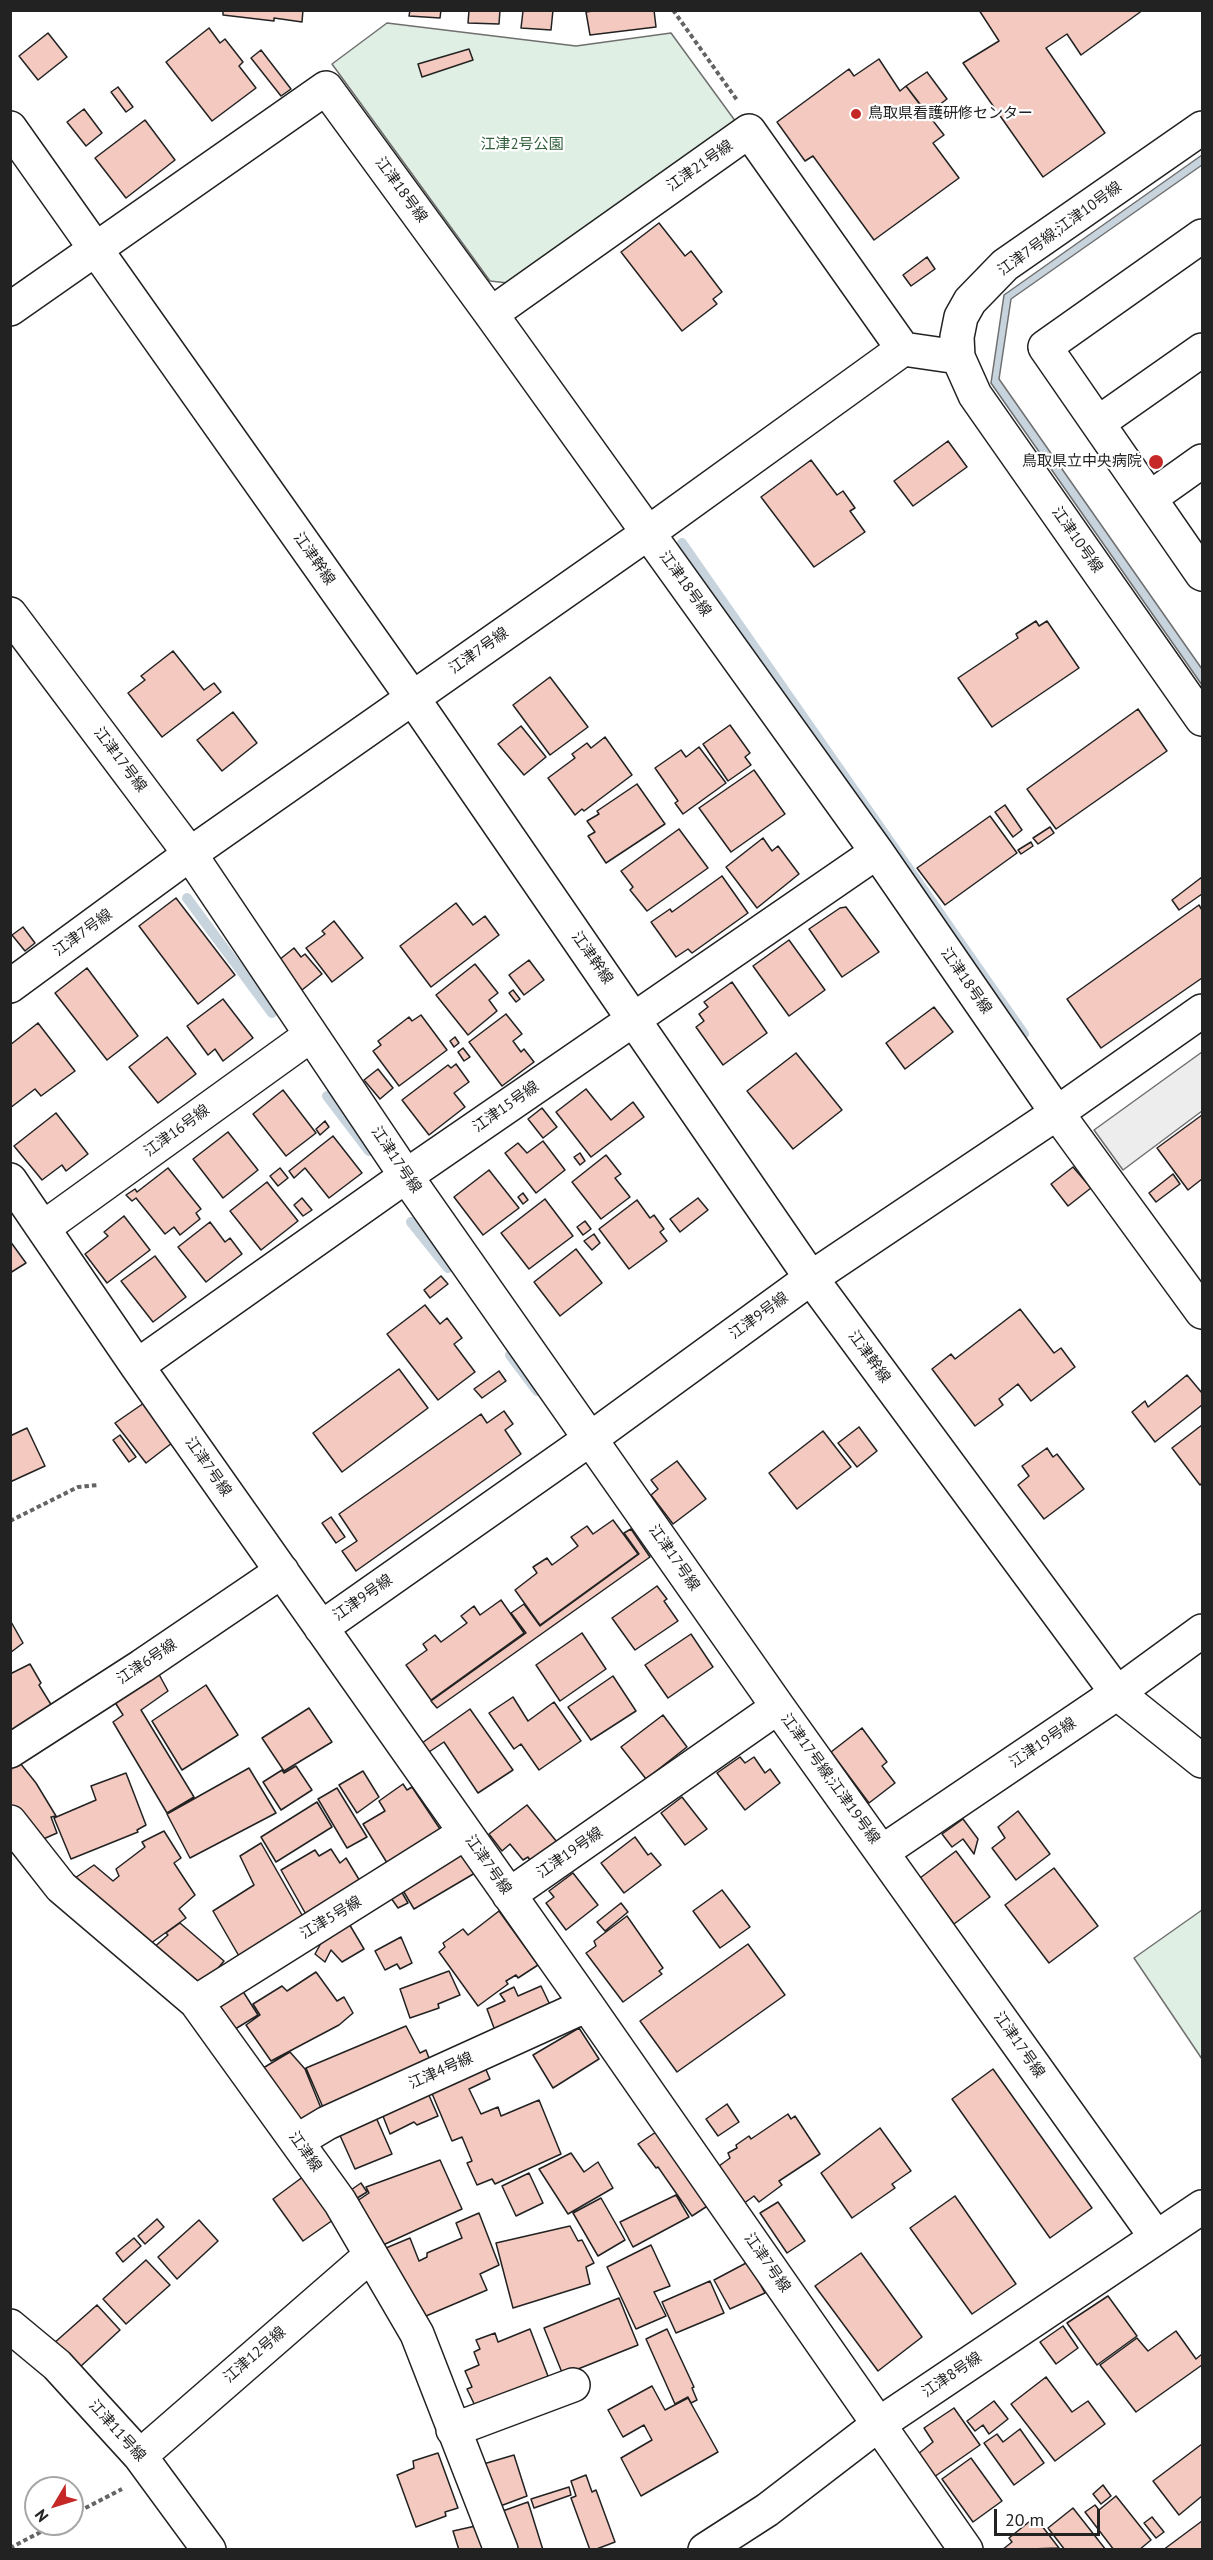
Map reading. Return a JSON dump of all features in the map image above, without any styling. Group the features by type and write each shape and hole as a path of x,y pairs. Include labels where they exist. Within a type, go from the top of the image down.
{"street":[{"name":"江津18号線","path":"95,248 326,88 877,852 1057,1113 1203,1312"},
{"name":"江津幹線","path":"10,128 412,697 811,1278 1117,1693 1203,1761"},
{"name":"江津7号線;江津10号線","path":"958,357 957,337 961,317 970,301 985,283 1005,266 1203,128"},
{"name":"江津21号線","path":"491,314 749,131 903,349"},
{"path":"1202,574 1045,348 1203,236"},
{"path":"10,309 95,248"},
{"path":"903,349 958,357"},
{"name":"江津7号線","path":"10,986 190,854 648,533 903,349"},
{"path":"1098,423 1203,350"},
{"name":"江津10号線","path":"958,357 975,394 1203,719"},
{"path":"1150,498 1203,461"},
{"name":"江津17号線","path":"10,614 190,854 406,1176 778,1707"},
{"name":"江津15号線","path":"136,1366 406,1176 877,852"},
{"name":"江津9号線","path":"321,1628 590,1439 811,1278 1057,1113 1203,1011"},
{"name":"江津16号線","path":"43,1228 311,1035"},
{"name":"江津7号線","path":"10,1180 136,1366 588,2005 966,2550"},
{"name":"江津6号線","path":"10,1751 142,1666 282,1571"},
{"name":"江津19号線","path":"882,1852 1117,1693 1203,1631"},
{"name":"江津19号線","path":"509,1895 778,1707"},
{"name":"江津17号線;江津19号線","path":"778,1707 882,1852"},
{"name":"江津線","path":"10,1822 61,1887 196,2001 340,2202 417,2334 501,2550"},
{"name":"江津5号線","path":"196,2001 379,1888 392,1876 465,1833"},
{"name":"江津17号線","path":"882,1852 1156,2237"},
{"name":"江津4号線","path":"297,2141 327,2123 588,2005"},
{"name":"江津8号線","path":"705,2550 767,2510 879,2424 1203,2207"},
{"name":"江津12号線","path":"146,2464 371,2255"},
{"name":"江津11号線","path":"10,2326 57,2365 146,2464 209,2550"},
{"path":"453,2430 573,2385"}],"path":[{"path":"673,10 747,115 749,131"},
{"path":"10,1521 78,1487 98,1485"},
{"path":"84,2507 146,2464"},
{"path":"10,2548 33,2536"}],"green space":[{"name":"江津2号公園","path":"387,23 576,46 671,33 736,122 508,283 490,281 332,64"},
{"path":"1202,1910 1202,2059 1134,1958"}],"shaded area":[{"path":"1202,155 1202,165 1011,299 999,379 1202,669 1202,685 991,383 1004,295"},
{"path":"1202,1052 1202,1111 1123,1170 1094,1130"}],"building":[{"path":"223,10 303,10 302,22 223,15"},
{"path":"410,10 441,10 440,18 409,16"},
{"path":"469,10 500,10 499,24 468,23"},
{"path":"515,10 553,10 551,30 521,28 523,11"},
{"path":"654,10 656,27 590,35 586,12"},
{"path":"979,10 1143,10 1081,55 1067,34 1046,48 1105,133 1043,177 963,63 999,41"},
{"path":"209,28 220,43 225,39 243,62 239,66 256,88 212,121 166,62"},
{"path":"48,33 67,57 38,80 19,56"},
{"path":"469,49 473,60 422,77 418,64"},
{"path":"261,50 291,89 281,96 251,58"},
{"path":"879,59 900,91 906,86 944,135 933,143 959,178 874,240 813,156 805,161 777,122 849,69 854,76"},
{"path":"927,72 947,99 927,114 906,86"},
{"path":"118,87 133,107 126,112 111,92"},
{"path":"84,109 102,133 86,146 67,122"},
{"path":"145,120 175,160 126,198 95,158"},
{"path":"659,223 685,256 691,251 722,292 713,299 717,304 682,331 621,252"},
{"path":"927,257 935,269 911,286 903,275"},
{"path":"948,441 967,467 913,506 894,481"},
{"path":"811,460 837,495 843,491 855,508 850,511 865,532 814,567 761,497"},
{"path":"1036,621 1039,626 1047,621 1079,668 992,727 958,678 1018,638 1016,634"},
{"path":"173,651 204,690 214,683 221,692 162,737 128,693 145,680 141,676"},
{"path":"550,677 588,727 550,755 513,705"},
{"path":"1138,709 1167,751 1056,829 1027,789"},
{"path":"233,712 257,743 222,771 197,740"},
{"path":"730,725 750,753 745,757 751,765 728,781 703,744"},
{"path":"521,726 546,757 524,775 498,744"},
{"path":"605,737 632,775 584,811 582,809 575,815 548,778 575,758 572,754 587,743 591,748"},
{"path":"699,747 726,783 683,814 675,803 678,801 655,768 681,750 686,757"},
{"path":"754,770 785,814 731,852 699,808"},
{"path":"637,784 665,824 606,863 588,836 595,832 587,821 599,814 597,811"},
{"path":"1005,805 1022,830 1013,837 995,812"},
{"path":"990,816 1017,853 945,905 917,868"},
{"path":"1050,827 1054,833 1038,844 1033,838"},
{"path":"679,829 708,868 647,911 630,890 633,887 621,871"},
{"path":"763,838 772,851 778,846 799,874 757,908 726,867"},
{"path":"1031,842 1033,846 1021,854 1018,850"},
{"path":"722,876 748,913 692,953 688,949 676,957 651,922 670,909 672,912"},
{"path":"1202,877 1202,894 1179,910 1172,900"},
{"path":"176,898 235,975 198,1004 139,926"},
{"path":"456,903 473,925 485,916 499,935 431,987 400,946"},
{"path":"1199,905 1202,910 1202,978 1101,1048 1067,999"},
{"path":"846,907 879,952 842,977 809,929 840,908"},
{"path":"334,921 363,958 332,982 306,948 325,934 322,931"},
{"path":"23,927 35,943 25,951 12,935"},
{"path":"789,940 825,990 789,1016 753,966"},
{"path":"294,948 301,957 305,954 322,974 302,990 279,960"},
{"path":"529,960 544,980 524,995 509,975"},
{"path":"475,964 498,993 489,1000 497,1011 468,1035 436,995"},
{"path":"87,968 138,1036 107,1060 55,993"},
{"path":"732,982 767,1033 723,1065 696,1027 704,1021 699,1014 708,1007 704,1002"},
{"path":"513,990 520,999 516,1002 509,993"},
{"path":"223,999 253,1038 223,1061 215,1049 208,1055 187,1026"},
{"path":"934,1007 953,1032 905,1069 886,1043"},
{"path":"506,1014 522,1034 513,1041 521,1052 524,1049 534,1062 502,1086 469,1042"},
{"path":"421,1015 447,1050 399,1086 373,1051 381,1045 378,1041 409,1017 412,1021"},
{"path":"38,1023 75,1071 41,1096 35,1089 10,1108 10,1045"},
{"path":"167,1037 196,1074 158,1103 129,1067"},
{"path":"455,1037 459,1043 454,1047 450,1041"},
{"path":"463,1048 470,1057 464,1061 458,1052"},
{"path":"796,1053 842,1110 793,1149 747,1091"},
{"path":"456,1064 469,1082 454,1093 465,1107 429,1135 402,1100 448,1065 451,1068"},
{"path":"378,1069 393,1088 380,1099 364,1080"},
{"path":"586,1089 611,1120 633,1102 644,1117 591,1157 556,1112"},
{"path":"283,1090 316,1133 286,1156 253,1114"},
{"path":"542,1108 557,1127 543,1138 528,1119"},
{"path":"56,1113 88,1154 66,1171 62,1165 42,1180 14,1146"},
{"path":"1202,1115 1202,1179 1188,1190 1157,1148"},
{"path":"325,1121 329,1127 320,1135 316,1129"},
{"path":"228,1132 258,1170 223,1198 193,1159"},
{"path":"333,1136 362,1173 329,1198 305,1168 294,1178 289,1171"},
{"path":"543,1141 565,1170 536,1193 505,1153 518,1143 527,1153"},
{"path":"580,1153 585,1161 580,1165 574,1157"},
{"path":"606,1155 621,1174 615,1178 630,1197 601,1219 572,1182"},
{"path":"1073,1167 1091,1188 1068,1206 1051,1184"},
{"path":"168,1168 201,1209 196,1213 200,1219 180,1235 174,1227 165,1234 136,1198 132,1201 126,1195 135,1189 137,1192"},
{"path":"280,1168 288,1178 278,1186 270,1176"},
{"path":"489,1170 519,1208 483,1235 454,1197"},
{"path":"1173,1174 1180,1184 1156,1202 1149,1193"},
{"path":"267,1182 298,1221 261,1250 230,1211"},
{"path":"523,1193 528,1200 523,1204 518,1197"},
{"path":"302,1198 312,1210 303,1216 294,1205"},
{"path":"698,1198 708,1210 680,1232 670,1219"},
{"path":"545,1199 573,1236 529,1269 501,1233"},
{"path":"637,1200 650,1218 654,1215 664,1229 660,1232 667,1241 629,1269 599,1229"},
{"path":"124,1216 150,1250 107,1283 85,1254 108,1236 104,1232"},
{"path":"585,1221 591,1229 583,1235 577,1227"},
{"path":"210,1222 225,1242 230,1238 242,1254 206,1282 178,1247"},
{"path":"594,1234 600,1243 592,1250 584,1241"},
{"path":"10,1241 26,1263 10,1273"},
{"path":"576,1249 602,1283 560,1316 534,1282"},
{"path":"155,1256 186,1297 153,1322 121,1281"},
{"path":"441,1276 448,1284 430,1298 424,1290"},
{"path":"425,1305 440,1324 447,1318 462,1338 454,1344 475,1372 438,1400 387,1334"},
{"path":"1020,1309 1054,1353 1061,1348 1075,1367 1031,1401 1018,1384 999,1399 1003,1405 975,1426 932,1369 951,1354 955,1359"},
{"path":"399,1369 428,1408 342,1472 313,1433"},
{"path":"499,1371 506,1381 482,1398 474,1389"},
{"path":"1187,1375 1202,1393 1202,1405 1155,1442 1132,1412 1145,1401 1148,1407"},
{"path":"144,1403 172,1443 146,1463 115,1423"},
{"path":"504,1411 513,1424 505,1430 521,1454 356,1571 342,1551 357,1541 339,1514 481,1414 487,1423"},
{"path":"1202,1425 1202,1483 1200,1485 1172,1448"},
{"path":"859,1427 877,1451 857,1467 838,1443"},
{"path":"27,1428 45,1466 10,1482 10,1436"},
{"path":"823,1431 851,1467 797,1509 769,1473"},
{"path":"120,1435 136,1457 129,1462 113,1440"},
{"path":"1047,1448 1053,1457 1057,1454 1084,1489 1044,1519 1018,1485 1029,1476 1022,1466"},
{"path":"677,1461 706,1499 673,1524 651,1495 658,1489 651,1480"},
{"path":"331,1517 345,1537 336,1543 322,1523"},
{"path":"613,1520 638,1554 540,1625 515,1590 537,1573 533,1567 547,1558 552,1565 578,1546 571,1537 587,1526 593,1534"},
{"path":"631,1529 650,1557 437,1708 431,1701 526,1633 511,1613 524,1604 540,1626 639,1554 624,1533"},
{"path":"657,1586 667,1599 664,1601 678,1621 635,1650 612,1618"},
{"path":"501,1600 524,1633 431,1700 406,1665 427,1650 423,1644 435,1635 441,1642 467,1623 461,1616 474,1606 480,1615"},
{"path":"10,1620 23,1643 10,1653"},
{"path":"582,1633 606,1669 560,1701 536,1665"},
{"path":"691,1634 713,1667 668,1698 645,1665"},
{"path":"30,1664 41,1683 39,1685 55,1711 10,1736 10,1674"},
{"path":"155,1667 168,1691 141,1710 194,1797 167,1813 113,1722 123,1715 111,1696"},
{"path":"613,1676 636,1711 591,1740 568,1707"},
{"path":"206,1685 238,1735 182,1770 152,1721"},
{"path":"513,1697 528,1721 554,1702 581,1741 539,1770 521,1744 514,1749 489,1713"},
{"path":"309,1708 332,1742 284,1771 262,1738"},
{"path":"470,1709 513,1770 478,1793 444,1742 429,1752 422,1743"},
{"path":"663,1715 687,1747 646,1779 621,1747"},
{"path":"862,1728 887,1762 882,1766 895,1783 869,1803 831,1752"},
{"path":"12,1753 36,1783 56,1816 51,1817 57,1833 41,1840 10,1807"},
{"path":"740,1757 745,1763 754,1757 765,1773 770,1769 780,1783 745,1810 717,1773"},
{"path":"296,1766 312,1790 281,1810 263,1782 282,1770 284,1773"},
{"path":"249,1768 276,1813 190,1858 167,1814"},
{"path":"363,1771 379,1797 357,1813 339,1785"},
{"path":"126,1773 146,1825 137,1830 138,1832 71,1859 54,1818 96,1800 91,1786"},
{"path":"403,1784 407,1790 412,1787 442,1832 389,1866 363,1824 385,1811 379,1801"},
{"path":"337,1788 367,1837 347,1848 318,1799"},
{"path":"682,1797 707,1829 685,1845 661,1813"},
{"path":"317,1802 332,1827 276,1862 261,1837"},
{"path":"527,1805 557,1842 531,1862 528,1857 523,1860 510,1844 502,1851 489,1834"},
{"path":"1018,1811 1050,1854 1016,1880 992,1848 1005,1838 998,1827"},
{"path":"963,1819 978,1839 974,1854 963,1839 952,1847 942,1834"},
{"path":"164,1831 181,1858 174,1863 195,1895 179,1909 186,1918 147,1946 72,1880 94,1865 113,1881 119,1876 116,1869 145,1847 142,1842"},
{"path":"635,1837 648,1855 651,1853 661,1865 624,1893 601,1863"},
{"path":"261,1843 306,1922 243,1963 213,1911 254,1885 240,1856"},
{"path":"457,1845 475,1873 414,1909 398,1882"},
{"path":"331,1849 340,1863 346,1858 363,1886 308,1918 281,1870 315,1850 319,1856"},
{"path":"956,1851 990,1897 954,1924 920,1878"},
{"path":"1054,1868 1098,1926 1049,1963 1005,1905"},
{"path":"573,1873 598,1905 566,1930 546,1903 554,1897 549,1891"},
{"path":"397,1884 408,1903 398,1908 391,1898"},
{"path":"722,1890 750,1927 720,1948 693,1911"},
{"path":"621,1903 628,1912 605,1931 597,1922"},
{"path":"499,1911 538,1965 518,1978 516,1975 506,1981 508,1984 478,2006 439,1952 445,1947 443,1943 463,1929 468,1935"},
{"path":"627,1916 663,1968 659,1971 662,1974 623,2002 586,1953 596,1946 594,1941"},
{"path":"348,1922 364,1949 342,1962 331,1950 325,1962 315,1954 326,1934"},
{"path":"180,1923 224,1961 199,1991 152,1949 168,1935 166,1933"},
{"path":"401,1937 412,1963 400,1969 397,1964 385,1970 375,1951"},
{"path":"748,1944 785,1995 677,2072 640,2021"},
{"path":"449,1971 460,1995 438,2004 439,2008 410,2018 400,1989"},
{"path":"316,1972 337,2001 344,1997 353,2013 339,2025 271,2061 246,2025 260,2015 253,2004 282,1986 287,1991"},
{"path":"237,1982 258,2015 232,2031 212,1999"},
{"path":"541,1986 552,2009 497,2036 487,2009 505,2001 500,1994 514,1987 518,1996"},
{"path":"406,2026 420,2053 426,2050 432,2066 325,2112 306,2068"},
{"path":"579,2028 599,2059 553,2088 533,2055"},
{"path":"290,2052 305,2069 323,2113 304,2129 258,2071"},
{"path":"481,2058 490,2079 469,2089 481,2114 498,2107 501,2116 539,2100 561,2154 495,2184 492,2179 477,2185 467,2163 472,2161 462,2137 452,2141 428,2084"},
{"path":"993,2069 1092,2208 1050,2238 952,2099"},
{"path":"424,2084 438,2116 417,2125 414,2122 390,2134 379,2106"},
{"path":"727,2104 739,2122 718,2136 706,2119"},
{"path":"788,2114 791,2119 795,2116 820,2154 779,2181 782,2185 759,2202 754,2196 743,2204 719,2166 730,2158 728,2153 737,2148 736,2145 749,2136 751,2139"},
{"path":"375,2115 392,2154 355,2169 338,2131"},
{"path":"880,2128 911,2171 892,2184 895,2188 852,2218 821,2173"},
{"path":"659,2130 712,2203 692,2216 658,2167 656,2168 638,2144"},
{"path":"571,2153 584,2172 598,2162 613,2188 568,2214 539,2169"},
{"path":"440,2160 462,2209 383,2245 354,2203 369,2193 366,2187"},
{"path":"529,2173 543,2203 516,2216 502,2186"},
{"path":"304,2176 333,2220 303,2241 273,2199"},
{"path":"361,2183 367,2192 354,2200 348,2192"},
{"path":"676,2195 689,2217 633,2247 620,2222"},
{"path":"955,2196 1016,2284 972,2314 910,2228"},
{"path":"601,2198 625,2240 598,2256 573,2213"},
{"path":"778,2202 805,2241 787,2253 760,2213"},
{"path":"479,2213 499,2265 480,2274 487,2290 419,2319 386,2248 410,2238 419,2261 427,2257 427,2253 462,2238 456,2223"},
{"path":"157,2219 164,2227 145,2244 138,2236"},
{"path":"199,2220 218,2241 177,2279 158,2257"},
{"path":"570,2226 578,2241 582,2240 594,2263 586,2267 590,2284 513,2308 496,2243"},
{"path":"134,2238 141,2246 123,2262 116,2253"},
{"path":"651,2245 670,2286 654,2292 666,2316 636,2329 607,2267"},
{"path":"861,2253 922,2337 878,2371 815,2286"},
{"path":"146,2260 170,2285 126,2324 103,2299"},
{"path":"748,2262 765,2293 730,2309 714,2280"},
{"path":"710,2281 724,2313 676,2333 662,2302"},
{"path":"1108,2296 1137,2336 1097,2365 1067,2323"},
{"path":"619,2298 638,2345 563,2375 544,2328"},
{"path":"97,2305 120,2330 80,2367 53,2344"},
{"path":"1063,2326 1078,2348 1056,2364 1040,2342"},
{"path":"530,2329 551,2384 478,2412 467,2389 472,2387 465,2371 479,2365 474,2352 480,2349 476,2340 495,2333 498,2342"},
{"path":"667,2329 694,2387 692,2388 697,2400 691,2403 688,2397 675,2404 646,2339"},
{"path":"1176,2331 1196,2359 1202,2354 1202,2365 1136,2412 1100,2365 1137,2338 1148,2351"},
{"path":"1046,2377 1072,2412 1088,2401 1105,2424 1055,2461 1011,2404"},
{"path":"652,2386 665,2410 688,2398 718,2452 641,2496 621,2458 652,2440 644,2425 623,2437 608,2410"},
{"path":"994,2401 1008,2419 989,2434 983,2425 975,2431 967,2421"},
{"path":"954,2408 980,2445 934,2477 918,2454 933,2442 924,2428"},
{"path":"1020,2429 1044,2463 1014,2485 984,2443 997,2434 1003,2442"},
{"path":"1202,2444 1202,2496 1179,2515 1153,2481"},
{"path":"438,2453 458,2508 445,2512 446,2516 416,2527 397,2475 414,2468 413,2461"},
{"path":"514,2455 527,2496 495,2508 480,2465"},
{"path":"971,2458 1002,2501 973,2522 942,2479"},
{"path":"586,2475 592,2492 596,2490 615,2542 594,2550 590,2550 571,2498 576,2496 571,2481"},
{"path":"1103,2485 1111,2496 1101,2504 1093,2494"},
{"path":"569,2487 571,2495 534,2508 531,2499"},
{"path":"1116,2496 1151,2540 1139,2550 1114,2550 1085,2512 1095,2505 1099,2510"},
{"path":"528,2502 543,2550 510,2550 497,2513"},
{"path":"1073,2508 1106,2550 1065,2550 1048,2528"},
{"path":"1035,2517 1059,2548 1002,2550 1012,2542 1009,2538"},
{"path":"1152,2517 1164,2532 1156,2538 1144,2523"},
{"path":"1202,2521 1202,2550 1163,2550"},
{"path":"480,2525 488,2550 459,2550 453,2531"}],"waterway":[{"path":"682,543 1024,1034"},
{"path":"187,898 272,1013"},
{"path":"327,1096 369,1151"},
{"path":"411,1222 448,1268"},
{"path":"510,1355 537,1391"}],"place":[{"name":"鳥取県看護研修センター","path":"856,114"},
{"name":"鳥取県立中央病院","path":"1156,462"}]}
